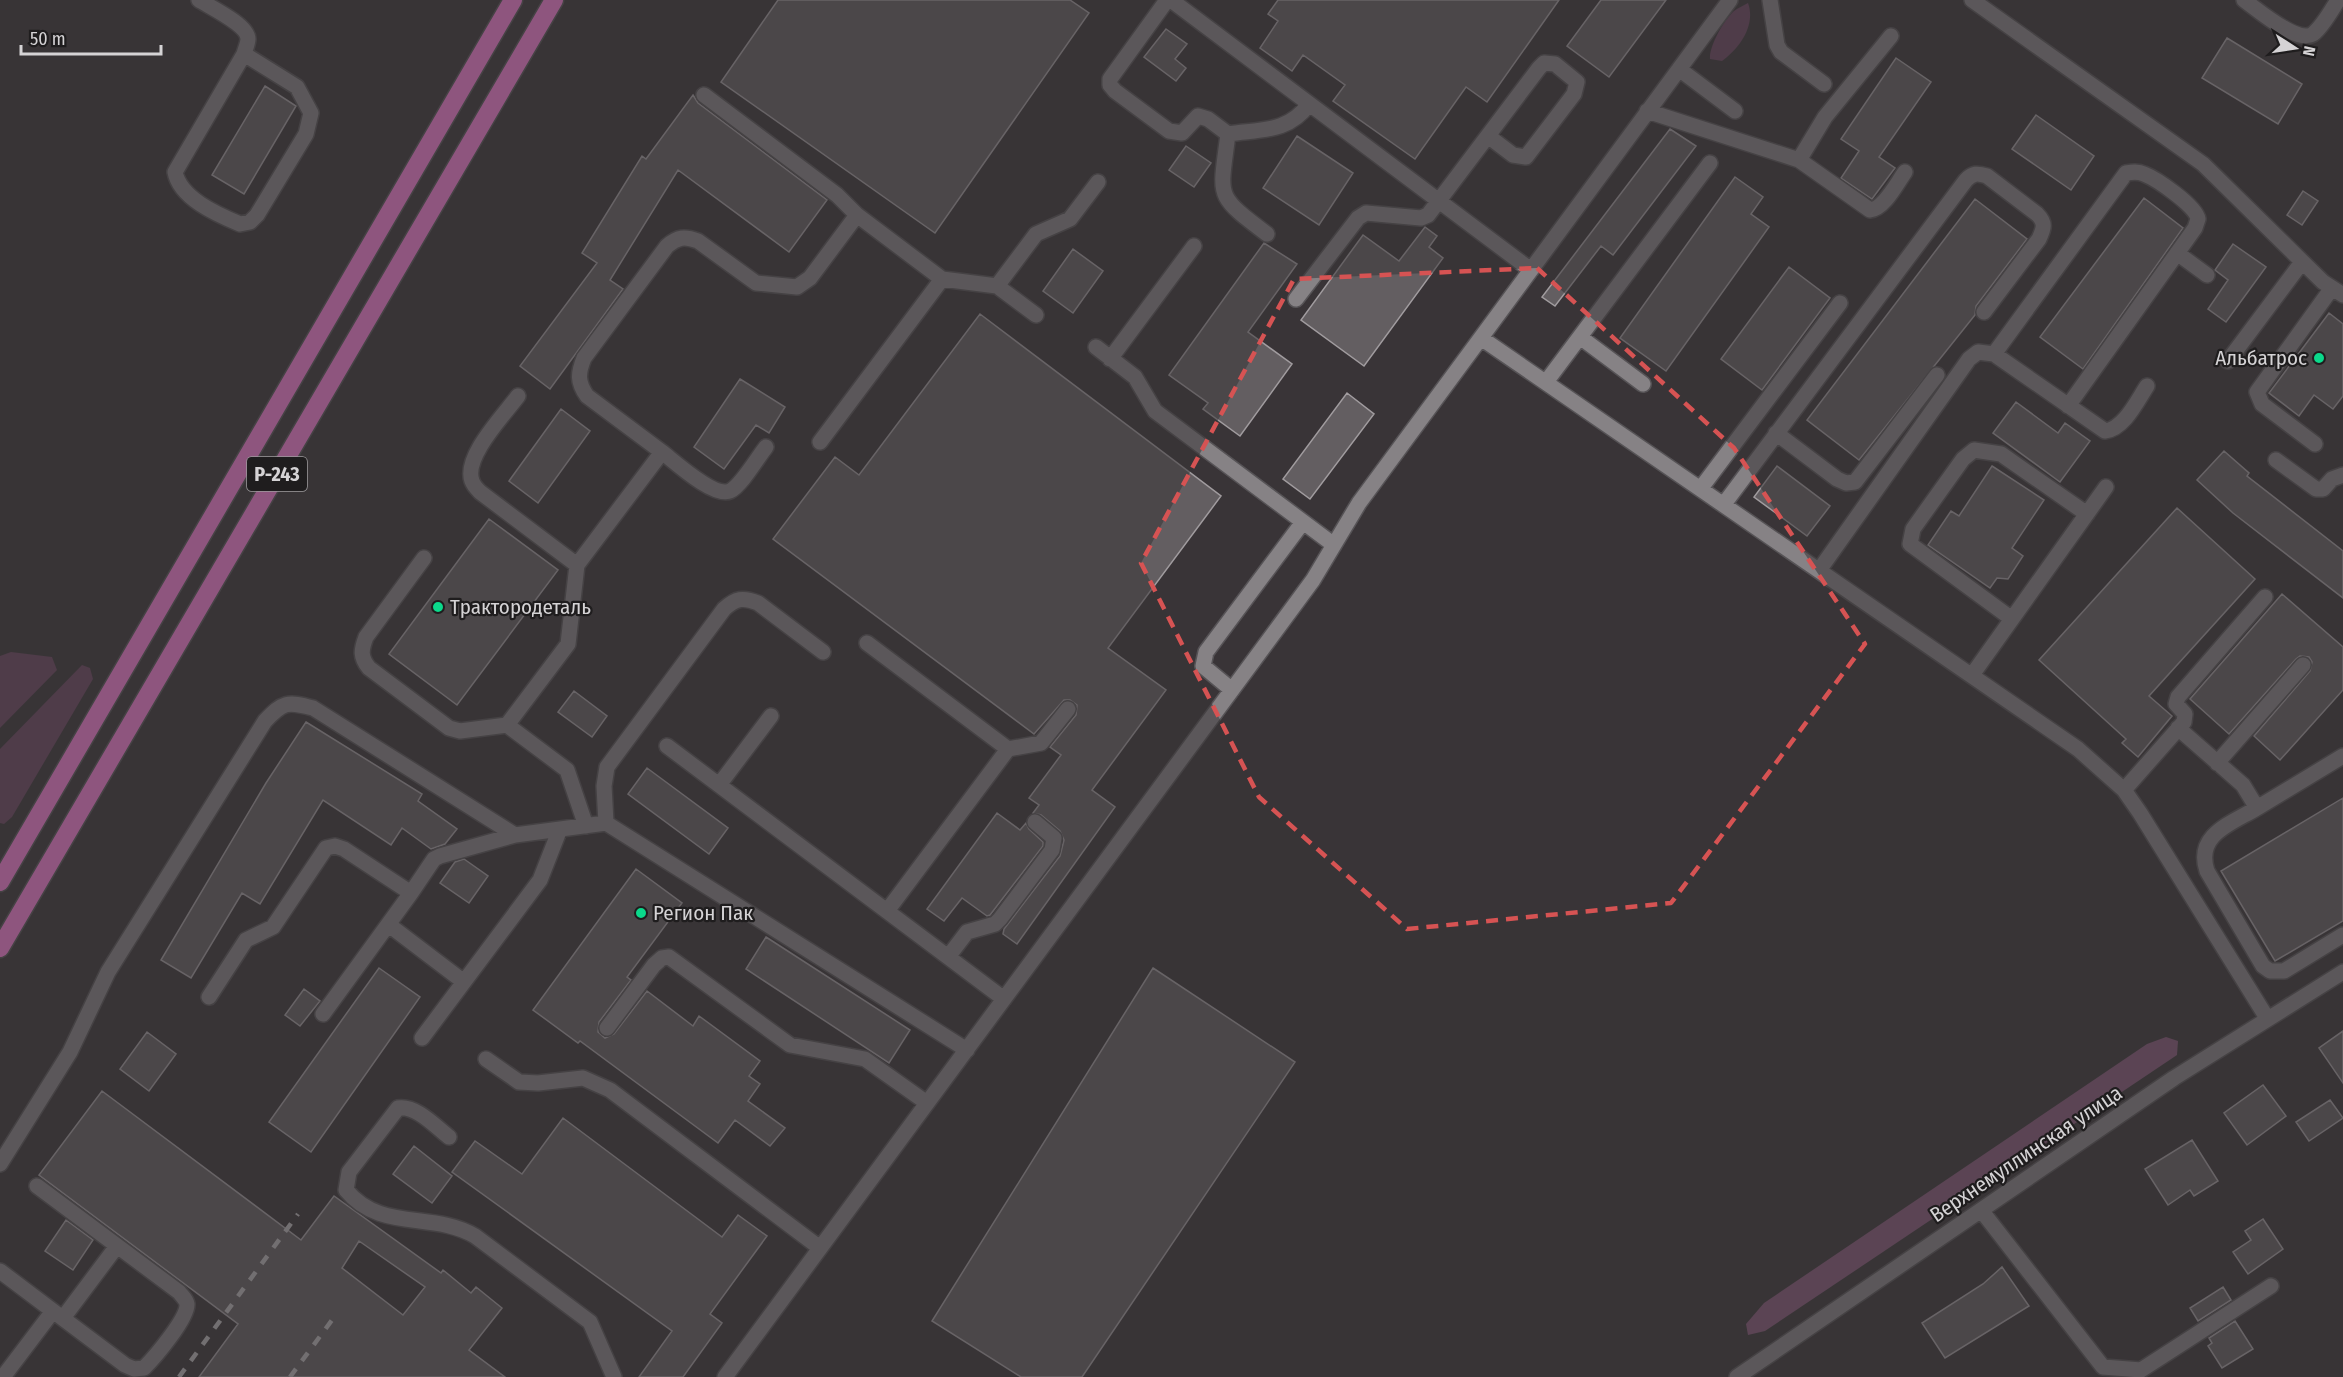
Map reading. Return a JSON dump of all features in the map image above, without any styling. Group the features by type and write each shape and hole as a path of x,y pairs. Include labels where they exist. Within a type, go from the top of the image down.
{"highway":[{"name":"Р-243","path":"0,882 513,0"},
{"name":"Р-243","path":"0,948 554,0"}],"street":[{"path":"199,0 244,30 248,39 244,54 175,172 178,184 187,194 240,224 250,222 257,215 306,134 311,113 297,87 244,54"},
{"path":"725,1377 1313,580 1359,503 1730,0"},
{"path":"1770,0 1777,45 1781,52 1824,84"},
{"path":"1971,0 2203,164 2302,262 2338,291 2257,392 2262,404 2315,444"},
{"path":"2244,0 2290,32 2300,36 2310,35 2318,29 2338,0"},
{"path":"1310,104 1297,120 1290,124 1228,134 1203,116 1198,116 1182,133 1169,131 1110,85 1113,72 1177,2 1531,270"},
{"path":"1799,160 1826,117 1891,36"},
{"path":"1296,299 1358,218 1366,213 1421,218 1428,215 1439,201 1488,136 1544,63 1555,64 1577,82 1574,94 1526,157 1513,155 1488,136"},
{"path":"1679,69 1735,111"},
{"path":"704,95 837,195 857,215 942,279 997,286 1036,315"},
{"path":"1647,111 1799,160 1870,210 1875,210 1881,204 1905,172"},
{"path":"1228,134 1222,181 1227,201 1267,234"},
{"path":"1546,382 1710,162"},
{"path":"1994,354 2126,173 2137,172 2147,175 2197,212 2195,228 2068,406"},
{"path":"1724,504 1966,180 1972,174 1979,173 2037,214 2043,220 2044,227 2039,239 1984,312"},
{"path":"997,286 1036,234 1070,219 1098,182"},
{"path":"766,447 730,491 722,492 711,489 587,396 580,386 579,372 584,358 667,246 676,238 687,237 698,241 756,282 796,287 810,278 857,215"},
{"path":"1110,358 1194,246"},
{"path":"2177,253 2207,275"},
{"path":"2228,361 2302,262"},
{"path":"820,442 942,279"},
{"path":"1701,488 1840,303"},
{"path":"1580,337 1643,384"},
{"path":"1481,338 1820,569 2078,749 2124,790 2267,1018"},
{"path":"1095,347 1135,377 1155,411 1334,545"},
{"path":"1820,569 1969,359 1978,352 1987,351 1994,354 2097,427 2105,430 2114,430 2147,386"},
{"path":"1776,434 1837,479 1846,483 1855,482 1937,375"},
{"path":"518,396 476,453 470,468 472,481 480,492 577,565"},
{"path":"2012,620 1910,544 1913,529 1963,459 1974,450 2001,454 2087,514"},
{"path":"507,725 568,644 577,565 662,452"},
{"path":"2276,460 2316,489 2323,489 2332,479 2343,475"},
{"path":"1972,675 2106,486"},
{"path":"1232,690 1208,672 1203,666 1203,660 1303,522"},
{"path":"424,558 366,637 361,648 362,660 369,668 449,728 460,731 507,725 567,770 586,826"},
{"path":"2124,790 2186,717 2176,704 2178,697 2265,597"},
{"path":"606,823 604,786 607,767 724,609 735,600 746,598 758,603 823,652"},
{"path":"867,643 1008,749"},
{"path":"2217,763 2303,665"},
{"path":"0,1164 70,1052 108,972 265,721 279,706 294,703 313,708 515,835"},
{"path":"887,911 1008,749 1041,743 1068,709"},
{"path":"719,785 771,716"},
{"path":"2178,728 2243,785 2257,808"},
{"path":"668,746 1004,999"},
{"path":"2343,756 2217,832 2206,845 2203,858 2207,871 2263,966 2270,971 2284,971 2343,935"},
{"path":"948,957 967,932 995,924 1000,920 1052,850 1054,838 1035,822"},
{"path":"323,1014 389,926 434,859 515,835 606,823 967,1050"},
{"path":"422,1038 540,880 560,829"},
{"path":"210,997 246,940 273,927 326,848 334,846 344,849 411,892"},
{"path":"389,926 464,982"},
{"path":"607,1028 654,965 662,958 669,957 790,1045 800,1049 865,1059 927,1103"},
{"name":"Верхнемуллинская улица","path":"1737,1377 2174,1078 2343,972"},
{"path":"486,1059 519,1082 538,1083 584,1078 610,1090 820,1248"},
{"path":"449,1137 416,1112 405,1107 398,1108 349,1172 346,1190 352,1198 376,1214 461,1228 475,1236 590,1322 614,1377"},
{"path":"0,1271 125,1365 134,1369 144,1368 183,1318 187,1306 185,1298 37,1186"},
{"path":"1981,1210 2103,1367 2141,1370 2271,1286"},
{"path":"3,1377 117,1246"}],"highlighted area":[{"path":"1537,268 1734,448 1865,644 1671,903 1407,929 1259,797 1141,563 1294,279"}],"shaded area":[{"path":"1748,3 1750,20 1740,43 1722,61 1710,59 1715,40 1726,20 1734,11"},
{"path":"11,652 52,657 57,670 0,728 0,656"},
{"path":"82,665 90,668 93,679 12,817 4,824 0,823 0,749"},
{"path":"2166,1037 2178,1041 2177,1055 1765,1331 1748,1335 1746,1324 1764,1303 2147,1044"}],"building":[{"path":"778,0 1070,0 1089,13 935,233 721,82"},
{"path":"1278,0 1559,0 1487,102 1466,87 1415,159 1333,101 1345,85 1303,55 1292,71 1260,48 1278,21 1268,14"},
{"path":"1601,0 1666,0 1609,77 1567,46"},
{"path":"1166,29 1187,44 1175,59 1186,68 1176,81 1144,57"},
{"path":"2227,38 2302,84 2278,124 2202,78"},
{"path":"1896,58 1931,82 1879,157 1895,168 1872,199 1841,178 1859,151 1841,139"},
{"path":"265,86 296,106 244,194 212,175"},
{"path":"693,95 698,103 827,200 789,252 678,170 610,280 623,289 550,389 520,366 597,263 582,253 642,156 646,159"},
{"path":"2036,115 2094,156 2071,190 2012,149"},
{"path":"1670,129 1696,146 1613,255 1601,246 1555,306 1542,297"},
{"path":"1297,136 1353,173 1319,225 1263,188"},
{"path":"1186,146 1211,163 1194,187 1169,170"},
{"path":"1735,177 1763,197 1751,214 1769,227 1666,371 1620,338"},
{"path":"2303,191 2318,201 2302,225 2287,215"},
{"path":"2144,198 2183,228 2083,369 2040,337"},
{"path":"1975,199 2027,239 1976,306 1975,315 1859,460 1807,420"},
{"path":"1425,227 1437,236 1429,247 1443,258 1364,366 1301,320 1363,235 1399,261"},
{"path":"1264,243 1297,264 1248,332 1292,364 1240,436 1203,409 1208,403 1169,375"},
{"path":"2233,244 2266,267 2226,322 2208,309 2228,280 2215,270"},
{"path":"1073,249 1103,271 1073,313 1043,291"},
{"path":"1789,267 1830,298 1762,390 1721,359"},
{"name":"Альбатрос","path":"2329,313 2343,324 2343,396 2333,409 2314,395 2299,416 2269,393"},
{"path":"980,314 1221,496 1108,648 1166,690 1092,790 1115,807 1017,944 1003,934 1004,929 1060,856 1064,840 1060,831 1041,815 1033,813 1039,805 1029,798 1061,755 1050,747 1076,715 1077,705 1070,700 1064,700 1034,734 773,539 835,457 859,475"},
{"path":"740,379 785,407 769,433 756,425 724,469 694,447"},
{"path":"1347,393 1374,414 1310,499 1283,479"},
{"path":"2016,402 2058,433 2065,423 2090,441 2060,482 1993,433"},
{"path":"561,409 590,431 538,503 509,481"},
{"path":"2224,451 2249,473 2247,476 2343,551 2343,598 2233,513 2197,480"},
{"path":"1777,466 1830,506 1807,536 1754,497"},
{"path":"1992,466 2044,500 2012,548 2023,556 2008,579 1997,578 1990,588 1928,545 1951,511 1959,516"},
{"path":"2177,508 2255,579 2149,696 2172,716 2138,757 2122,743 2126,739 2039,660"},
{"path":"489,519 558,570 457,705 389,654"},
{"path":"2282,594 2343,647 2343,690 2280,760 2254,736 2310,671 2312,662 2309,657 2300,656 2296,659 2229,734 2190,699"},
{"path":"574,691 607,716 592,737 558,712"},
{"path":"306,722 422,794 418,801 457,829 445,844 431,849 402,828 391,845 323,800 260,904 242,893 191,978 161,960 266,783"},
{"path":"647,768 728,828 709,854 628,794"},
{"path":"2343,798 2343,921 2275,961 2221,871"},
{"path":"997,813 1020,830 1026,823 1043,842 1043,846 990,915 987,916 962,898 944,921 927,909"},
{"path":"464,859 488,876 469,903 440,883 455,862"},
{"path":"636,869 682,903 627,977 631,980 599,1022 598,1032 605,1038 614,1034 647,991 693,1026 699,1016 760,1061 749,1076 760,1084 748,1101 785,1128 770,1146 735,1120 718,1143 580,1041 578,1043 533,1010"},
{"path":"766,937 910,1030 889,1063 746,969"},
{"path":"379,968 420,997 311,1152 269,1122"},
{"path":"1153,968 1295,1062 1082,1377 1021,1377 932,1321"},
{"path":"304,989 320,1001 300,1026 285,1015"},
{"path":"2343,1031 2343,1083 2319,1048"},
{"path":"147,1032 176,1054 149,1091 120,1069"},
{"path":"2263,1085 2286,1116 2247,1145 2224,1113"},
{"path":"102,1091 301,1240 334,1196 441,1273 443,1270 471,1293 476,1287 502,1308 469,1350 505,1377 199,1377 238,1324 39,1175","holes":["359,1241 425,1287 403,1315 342,1268"]},
{"path":"2330,1100 2343,1118 2309,1141 2296,1122"},
{"path":"563,1118 722,1237 738,1215 767,1236 710,1314 722,1323 683,1377 639,1377 672,1331 452,1172 475,1141 522,1174"},
{"path":"2192,1140 2218,1181 2194,1196 2190,1190 2168,1205 2145,1169"},
{"path":"414,1146 452,1176 432,1203 393,1174"},
{"path":"2263,1219 2283,1249 2248,1274 2233,1252 2251,1240 2245,1231"},
{"path":"66,1220 93,1240 73,1270 45,1251"},
{"path":"2002,1267 2029,1306 1945,1358 1922,1323 1983,1284"},
{"path":"2223,1287 2231,1300 2198,1321 2190,1308"},
{"path":"2235,1321 2253,1349 2222,1368 2208,1346 2212,1343 2209,1338"}],"railway":[{"path":"179,1377 298,1214"},
{"path":"290,1377 335,1316"}],"place":[{"name":"Альбатрос","path":"2319,358"},
{"name":"Трактородеталь","path":"438,607"},
{"name":"Регион Пак","path":"641,913"}]}
